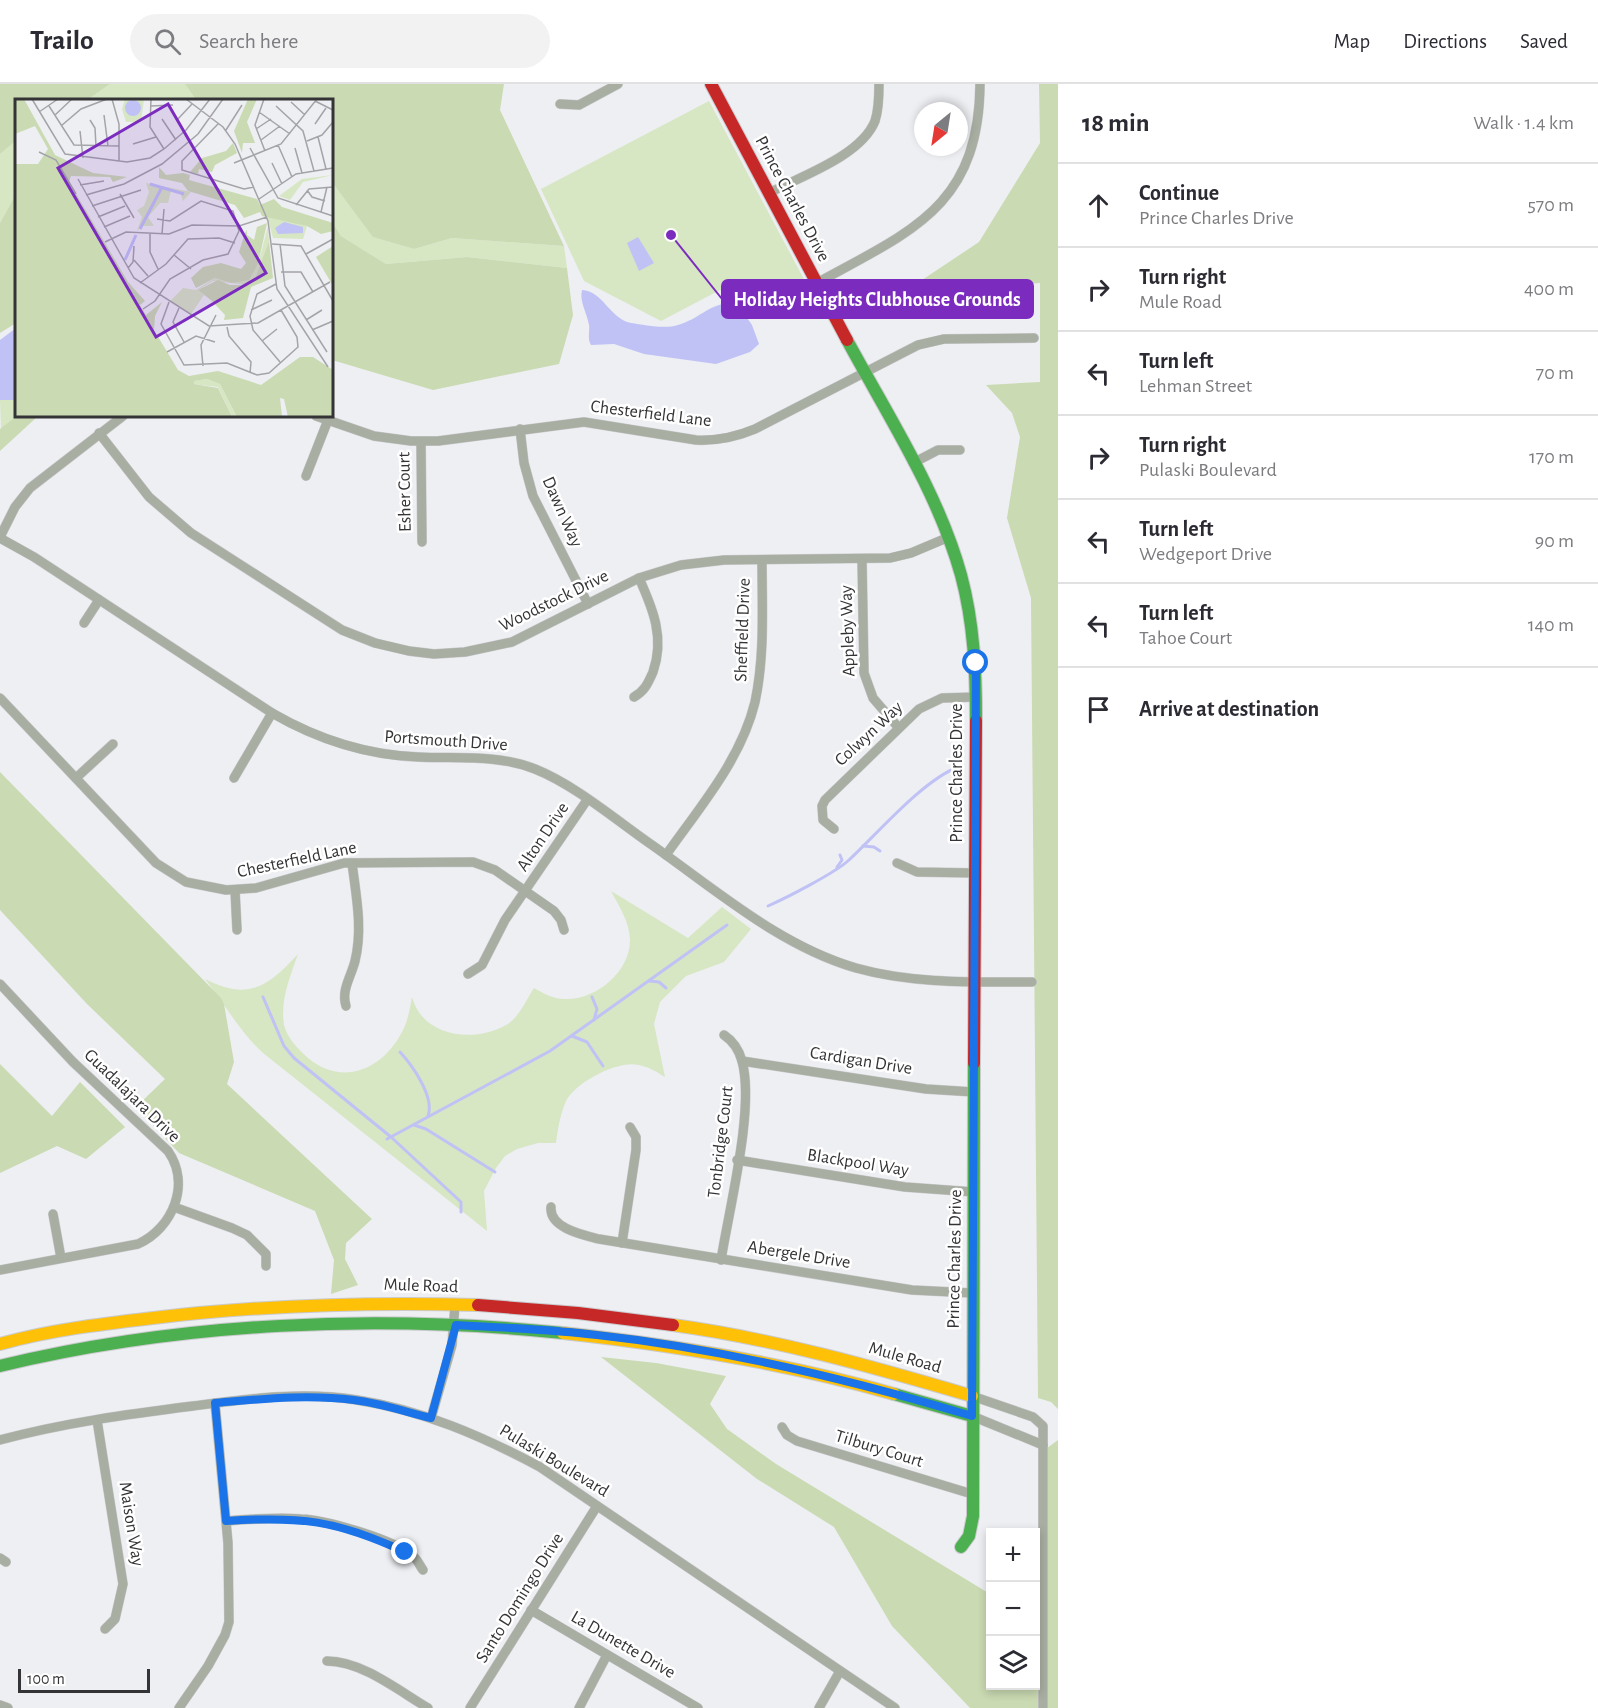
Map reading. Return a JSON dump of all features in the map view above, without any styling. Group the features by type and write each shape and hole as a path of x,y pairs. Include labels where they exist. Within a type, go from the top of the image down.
{"main road":[{"name":"Prince Charles Drive","path":"711,84 913,463 949,537 969,597 975,647 976,697 972,1531 967,1542 961,1547"},
{"name":"Mule Road","path":"0,1344 134,1320 292,1303 455,1305 624,1318 758,1340 848,1360 972,1396"},
{"name":"Mule Road","path":"0,1366 136,1340 216,1331 386,1322 456,1325 598,1335 758,1360 840,1379 972,1416"}],"street":[{"path":"560,104 579,105 618,84"},
{"path":"769,193 846,153 863,140 877,114 879,84"},
{"path":"817,283 911,230 944,200 970,152 978,119 980,84"},
{"name":"Chesterfield Lane","path":"319,417 374,436 421,442 584,422 696,440 722,439 755,429 904,350 936,340 1034,338"},
{"path":"0,538 15,507 30,488 122,417"},
{"path":"306,477 328,420"},
{"name":"Dawn Way","path":"520,429 524,464 533,495 588,604"},
{"name":"Woodstock Drive","path":"99,434 149,497 191,533 327,622 375,643 422,653 480,650 528,636 639,578 670,567 699,561 862,559 911,553 949,537"},
{"name":"Esher Court","path":"421,442 422,542"},
{"path":"913,463 938,450 960,450"},
{"name":"Portsmouth Drive","path":"0,538 272,713 310,732 366,750 415,757 518,763 550,776 780,934 835,961 895,977 974,982 1032,982"},
{"name":"Appleby Way","path":"862,559 864,673 873,698 898,727"},
{"name":"Sheffield Drive","path":"666,855 730,761 754,704 762,651 762,560"},
{"path":"634,697 641,693 648,683 657,659 658,638 653,609 639,578"},
{"path":"84,623 99,600"},
{"name":"Colwyn Way","path":"834,829 823,820 822,806 825,800 898,727 919,709 933,701 950,697 976,697"},
{"name":"Chesterfield Lane","path":"0,699 167,871 196,886 235,890 256,888 328,866 352,863 479,863 495,870 558,915 564,930"},
{"path":"234,778 272,713"},
{"path":"76,778 113,744"},
{"name":"Alton Drive","path":"468,974 482,964 501,926 587,800"},
{"path":"346,1006 344,993 355,960 358,934 352,863"},
{"path":"897,863 916,872 975,873"},
{"path":"235,890 237,930"},
{"name":"Guadalajara Drive","path":"0,984 73,1062 168,1151 175,1162 179,1177 174,1207 166,1225 154,1237 138,1244 0,1270"},
{"name":"Tonbridge Court","path":"721,1260 745,1107 742,1061 733,1043 724,1035"},
{"name":"Cardigan Drive","path":"742,1061 926,1089 974,1092"},
{"path":"622,1243 636,1150 636,1137 630,1128"},
{"name":"Blackpool Way","path":"737,1160 905,1187 974,1192"},
{"path":"174,1207 247,1235 266,1254 266,1266"},
{"name":"Abergele Drive","path":"551,1207 556,1221 570,1230 622,1243 912,1290 972,1293"},
{"path":"53,1214 62,1258"},
{"path":"431,1418 456,1325 455,1305"},
{"name":"Mule Road","path":"972,1396 1037,1419 1043,1426 1043,1445 972,1416"},
{"name":"Pulaski Boulevard","path":"0,1440 97,1420 215,1403 281,1397 357,1400 431,1418 489,1439 540,1467 895,1708"},
{"path":"179,1708 208,1666 225,1635 229,1622 226,1521 215,1403"},
{"name":"Maison Way","path":"97,1420 123,1584 115,1619 105,1629"},
{"name":"Tilbury Court","path":"782,1426 787,1435 797,1441 972,1494"},
{"path":"1043,1445 1043,1708"},
{"name":"Santo Domingo Drive","path":"470,1708 597,1506"},
{"path":"226,1521 303,1519 331,1524 360,1532 405,1552 415,1558 423,1570"},
{"name":"La Dunette Drive","path":"531,1610 697,1708"},
{"path":"579,1708 607,1656"},
{"path":"327,1661 338,1661 360,1670 428,1708"},
{"path":"819,1708 840,1671"},
{"path":"0,1705 8,1708"}],"green space":[{"path":"0,84 110,84 88,99 15,99 15,144 0,154"},
{"path":"110,84 185,84 195,99 88,99"},
{"path":"185,84 504,84 500,110 564,246 452,238 414,249 373,237 333,183 333,99 195,99"},
{"path":"1039,84 1058,84 1058,1409 1051,1402 1038,1398 1031,598 1007,518 1020,437 1012,413 986,385 1040,382 1040,283 927,290 872,308 913,286 979,242 1040,143"},
{"path":"709,101 806,283 749,314 720,290 661,321 584,281 541,189"},
{"path":"15,143 15,196 0,223 0,154"},
{"path":"333,183 374,237 414,249 452,238 564,246 567,268 467,257 386,264 341,236 333,224"},
{"path":"15,196 15,324 0,333 0,223"},
{"path":"333,224 341,236 386,264 467,257 567,268 573,315 559,364 433,390 333,360"},
{"path":"0,400 15,400 16,417 1,430"},
{"path":"16,417 37,417 0,451 0,429"},
{"path":"0,772 221,998 234,1062 227,1084 372,1219 346,1243 345,1259 358,1285 331,1294 334,1260 315,1211 179,1153 136,1107 165,1079 87,1004 0,910"},
{"path":"611,891 688,938 722,907 751,929 724,962 686,976 660,1002 654,1024 665,1077 646,1067 630,1064 598,1074 579,1087 566,1101 559,1122 556,1143 538,1143 517,1149 505,1156 484,1191 487,1231 254,1045 205,979 233,989 256,987 277,975 298,954 286,989 283,1007 284,1025 288,1035 308,1058 321,1067 348,1072 361,1070 384,1056 394,1045 406,1023 412,997 426,1020 437,1028 464,1035 479,1034 493,1031 511,1022 534,988 552,997 564,999 588,995 609,982 625,962 630,939 628,926"},
{"path":"0,1064 52,1116 80,1082 125,1127 86,1159 57,1146 0,1173"},
{"path":"601,1357 656,1363 726,1376 710,1404 727,1429 776,1464 986,1592 986,1690 1040,1690 1039,1454 1058,1440 1058,1708 970,1708 892,1626 834,1527 757,1479"}],"water":[{"path":"638,237 654,263 639,271 627,243"},
{"path":"582,290 596,295 624,320 656,327 675,326 718,305 736,302 752,325 759,344 750,352 716,364 644,354 614,344 591,345"},
{"path":"15,329 15,400 0,400 0,340"}],"waterway":[{"path":"768,906 833,872 849,860 915,795 958,767"},
{"path":"863,846 874,847 880,851"},
{"path":"837,867 842,860 840,855"},
{"path":"387,1139 550,1051 727,925"},
{"path":"649,981 659,982 666,988"},
{"path":"263,997 284,1046 294,1058 391,1137 461,1202 461,1212"},
{"path":"592,997 597,1009 594,1020"},
{"path":"572,1036 587,1042 603,1066"},
{"path":"400,1052 416,1073 425,1091 429,1108 428,1116"},
{"path":"414,1125 426,1129 495,1172"}],"traffic: fast":[{"path":"847,340 926,484 951,544 961,575 971,629 975,666 976,721"},
{"path":"961,1547 969,1536 973,1516 974,1063"},
{"path":"0,1366 69,1351 139,1340 209,1331 280,1326 351,1323 422,1324 563,1333"},
{"path":"894,1394 972,1416"}],"traffic: slow":[{"path":"0,1344 95,1325 234,1310 356,1304 478,1305"},
{"path":"673,1325 787,1346 861,1364 972,1396"},
{"path":"563,1333 730,1356 812,1373 894,1394"}],"traffic: jam":[{"path":"711,84 847,340"},
{"path":"974,1063 976,721"},
{"path":"478,1305 578,1313 673,1325"}],"place":[{"name":"Holiday Heights Clubhouse Grounds","path":"671,235"}],"route":[{"path":"405,1552 360,1532 303,1519 271,1518 226,1521 215,1403 281,1397 318,1397 357,1400 431,1418 456,1325 598,1335 758,1360 840,1379 972,1416 976,663"}]}
